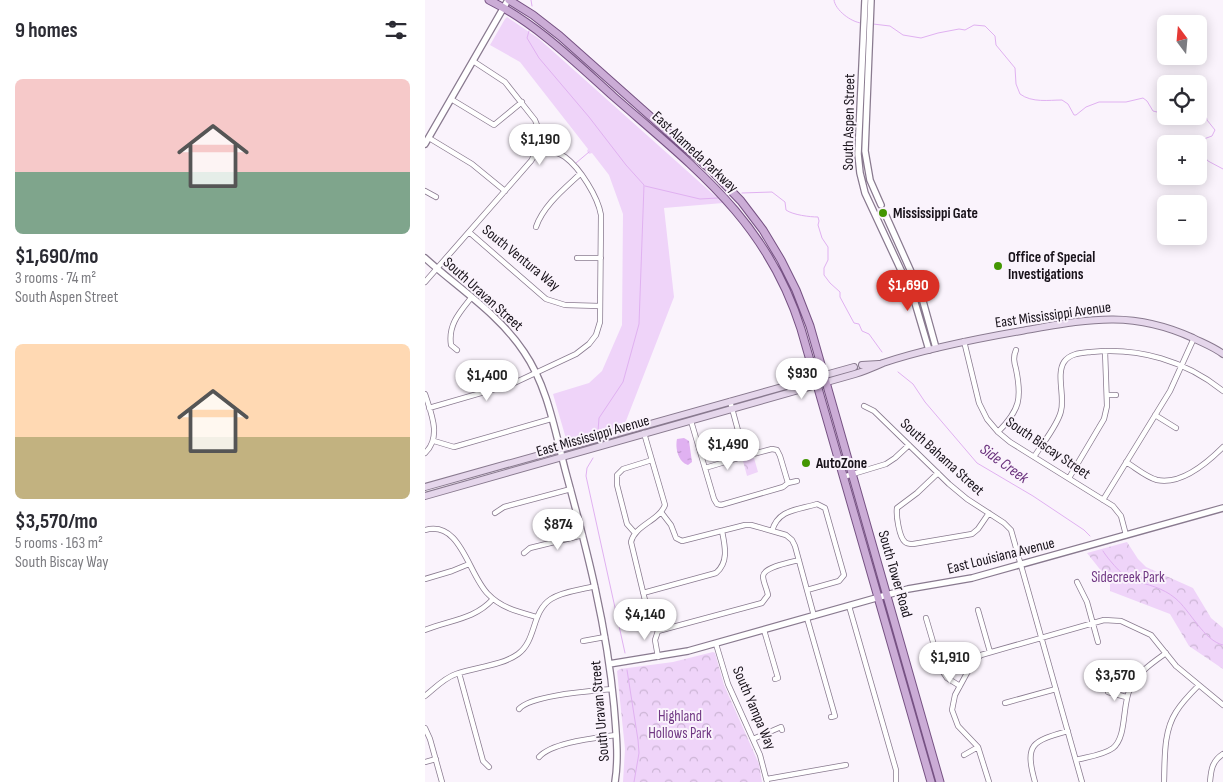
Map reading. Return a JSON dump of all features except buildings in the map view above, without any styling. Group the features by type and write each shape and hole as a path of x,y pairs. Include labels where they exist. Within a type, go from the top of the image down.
{"main road":[{"name":"East Alameda Parkway","path":"489,0 531,25 555,44 717,189 755,234 782,282 799,323 814,377"},
{"name":"East Alameda Parkway","path":"508,0 533,15 560,36 733,191 774,246 791,278 804,310 823,374"},
{"path":"782,282 789,289 797,308 804,310"},
{"name":"East Mississippi Avenue","path":"425,496 863,372 883,364 964,341 1083,320 1129,319 1156,324 1194,338 1223,354"},
{"name":"East Mississippi Avenue","path":"862,365 883,364"},
{"name":"East Mississippi Avenue","path":"425,487 823,374 854,367"},
{"name":"South Tower Road","path":"823,374 940,782"},
{"name":"South Tower Road","path":"814,377 931,782"}],"street":[{"path":"425,144 508,0"},
{"name":"South Aspen Street","path":"865,0 867,17 865,151 870,180 881,204"},
{"name":"South Aspen Street","path":"867,17 871,0"},
{"name":"South Aspen Street","path":"867,28 858,154 860,173 865,193 916,304 929,350"},
{"path":"425,282 531,161 539,148 540,136 538,125 522,102 502,79 473,61"},
{"path":"451,99 494,125 522,102"},
{"path":"429,138 472,164 505,191"},
{"path":"429,408 505,386 536,373 576,354 586,347 598,328 601,306 600,207 594,192 565,157 539,148"},
{"path":"536,227 539,217 580,174"},
{"path":"425,191 436,198"},
{"path":"886,216 915,278 936,348"},
{"name":"South Ventura Way","path":"469,232 537,292 556,306 601,306"},
{"name":"South Uravan Street","path":"425,258 513,336 536,373 571,489 595,586 605,637 616,736 617,762 615,782"},
{"path":"577,258 601,258"},
{"path":"901,270 909,266"},
{"path":"906,282 915,278"},
{"path":"457,350 451,345 451,328 456,317 471,298"},
{"path":"1103,500 1170,391 1194,338"},
{"name":"South Biscay Street","path":"964,341 979,403 987,418 998,432 1010,442 1113,506 1119,513 1126,535"},
{"path":"998,432 1014,414 1019,402 1019,384 1014,357 1016,350"},
{"path":"1069,478 1101,426 1106,411 1105,351"},
{"path":"1035,457 1061,412 1061,372 1064,362 1074,355 1105,351 1141,353 1182,366 1223,391"},
{"name":"East Mississippi Avenue","path":"854,367 862,365"},
{"path":"425,394 435,428 433,441 425,453"},
{"path":"1107,395 1116,395"},
{"path":"729,401 745,456"},
{"name":"South Bahama Street","path":"864,406 874,411 961,494 1004,523 1011,530 1082,782"},
{"path":"1155,415 1176,428"},
{"path":"433,441 454,447 551,419"},
{"path":"691,421 717,504 797,481"},
{"path":"642,426 665,502 661,512 635,533 631,539 631,545 650,621 659,631"},
{"path":"843,477 885,464 895,458 909,444"},
{"path":"1126,462 1151,478 1165,480 1196,470 1223,448"},
{"path":"705,468 772,449 777,450 780,456 787,483"},
{"path":"635,533 627,524 617,485 617,475 623,468 652,460"},
{"path":"938,473 917,493 897,508 897,517 903,541 907,544 913,544 972,534 978,530 989,513"},
{"path":"495,513 504,507 571,489"},
{"path":"772,531 776,520 785,513 817,504 825,508 844,575 839,581 807,590"},
{"name":"East Louisiana Avenue","path":"609,664 658,657 716,644 887,595 923,586 972,578 1223,508"},
{"path":"661,512 671,524 676,538 682,541 745,525 785,535 792,540 814,616"},
{"path":"425,530 441,529 450,533 483,588 493,599 511,609 537,617"},
{"path":"643,593 716,573 721,568 726,551 721,531"},
{"path":"524,552 531,548 583,535"},
{"path":"659,631 762,602 768,596 763,578 765,572 769,568 799,560"},
{"path":"425,579 469,564"},
{"path":"1077,582 1087,602 1099,642"},
{"path":"425,696 444,680 459,673 518,654 529,642 542,608 553,598 595,586"},
{"path":"425,630 468,617 493,599"},
{"path":"849,606 896,770 896,782"},
{"path":"978,610 990,652"},
{"path":"807,618 835,716 831,716"},
{"path":"926,618 941,669 947,678 960,686"},
{"path":"989,782 978,747 958,726 953,714 953,700 975,659 990,652 1093,623 1109,620 1125,623 1151,636 1176,666 1223,705"},
{"path":"765,630 778,678 775,679"},
{"path":"658,657 655,640 659,631"},
{"name":"South Uravan Street","path":"583,641 605,637"},
{"name":"South Yampa Way","path":"716,644 730,691 753,739 767,780"},
{"path":"1076,760 1108,751 1118,743 1122,735 1127,697 1133,683 1141,673 1166,653"},
{"path":"459,673 483,761 489,767"},
{"path":"1164,782 1167,735 1170,724 1180,706 1199,685"},
{"path":"519,709 525,704 555,696 612,689"},
{"path":"1005,703 1056,689"},
{"path":"1108,692 1127,697"},
{"path":"753,739 781,726 782,730"},
{"path":"425,728 442,782"},
{"path":"1035,782 1029,758 1034,746 1044,738 1068,731"},
{"path":"539,757 545,751 576,741 616,736"},
{"path":"964,755 978,747"},
{"path":"1210,782 1212,765 1217,757 1223,754"},
{"path":"425,762 436,759"},
{"path":"767,780 846,766"}],"green space":[{"path":"507,17 538,38 723,203 664,208 674,297 624,426 567,442 553,394 589,383 602,371 622,325 623,214 609,175 592,153 589,154 588,149 520,62 490,45"},
{"path":"754,458 758,472 747,476 743,461"},
{"name":"Sidecreek Park","path":"1127,542 1138,559 1146,567 1193,588 1211,618 1223,628 1223,669 1189,646 1170,614 1110,591 1110,582 1087,553"},
{"name":"Highland Hollows Park","path":"715,653 724,685 759,764 762,782 623,782 625,749 617,671 673,662"}],"water":[{"path":"684,438 689,441 692,462 688,465 680,458 676,446 677,439"}],"waterway":[{"path":"531,0 532,6"},
{"path":"834,0 837,8 844,15 861,23"},
{"path":"873,24 890,26 903,35 921,38 959,29 965,30 974,25 985,26 995,36 996,45 1015,68 1016,84 1020,94 1025,97 1035,100 1062,100 1068,104 1074,115 1086,107 1099,102 1126,102 1143,98 1153,111 1157,112"},
{"path":"529,31 527,38 539,58 644,185 639,324 623,382 599,418 598,431"},
{"path":"1207,120 1215,130 1212,136 1207,138"},
{"path":"576,163 589,152"},
{"path":"1207,160 1223,169"},
{"name":"Side Creek","path":"645,186 700,199 718,198"},
{"name":"Side Creek","path":"742,193 772,192 785,202 786,210 789,212 818,217 822,238 828,247 828,260 824,268 824,275 840,292 840,297 854,323 859,324 862,331 869,334 882,352"},
{"name":"Side Creek","path":"898,372 913,384 925,402 977,463 1033,496 1090,536"},
{"path":"593,458 587,468 586,476 625,653"},
{"name":"Side Creek","path":"1103,551 1125,576 1133,581 1160,589 1175,598 1203,632 1223,645"},
{"path":"627,670 639,753 634,782"}],"place":[{"name":"Mississippi Gate","path":"883,213"},
{"name":"Office of Special Investigations","path":"998,266"},
{"name":"AutoZone","path":"806,463"}]}
